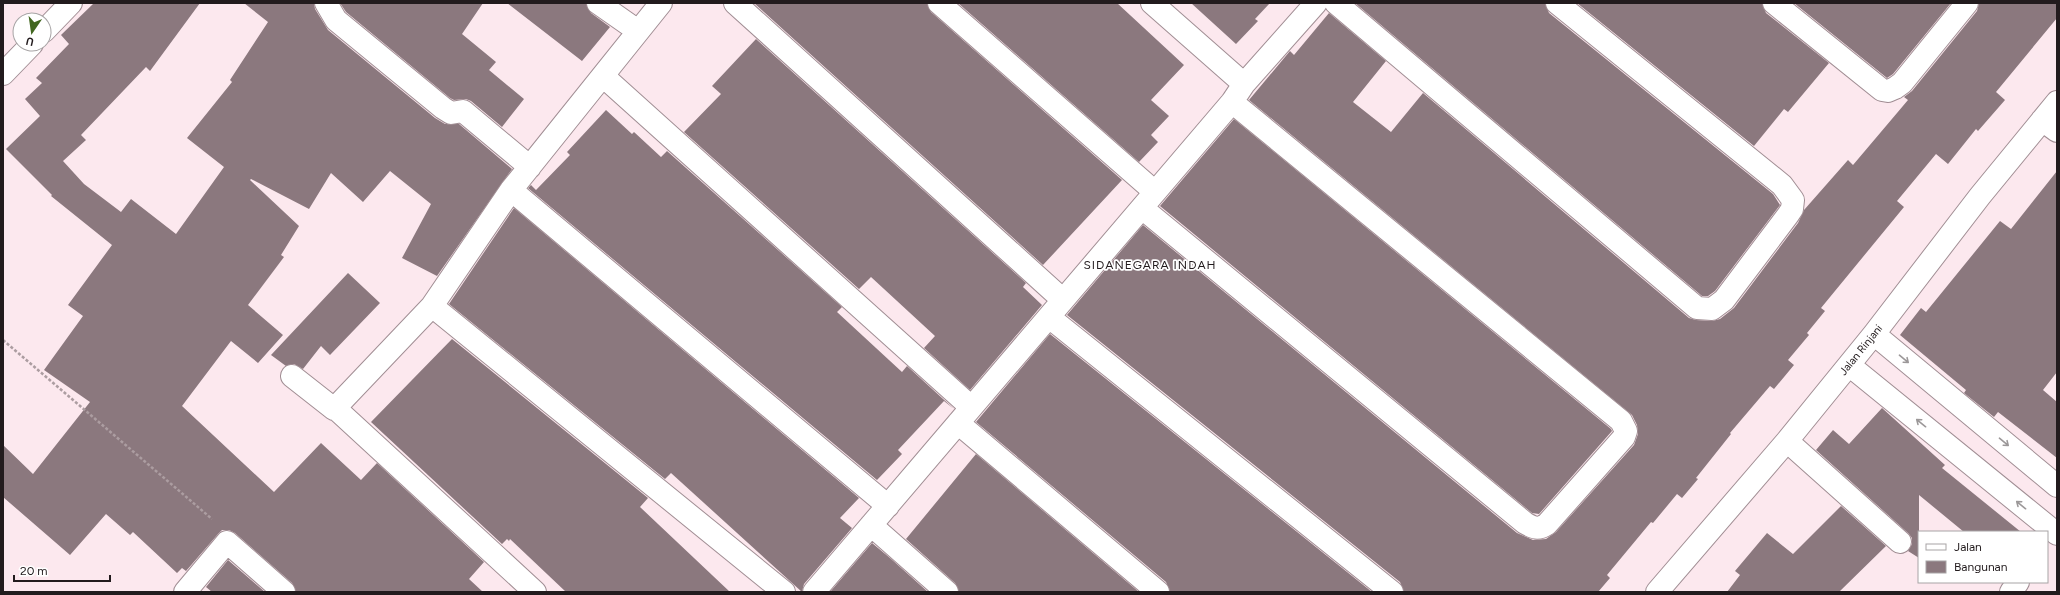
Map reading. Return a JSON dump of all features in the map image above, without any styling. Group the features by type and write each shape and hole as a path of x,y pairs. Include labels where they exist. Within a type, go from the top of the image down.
{"street":[{"path":"52,23 71,3"},
{"path":"326,3 336,20 443,108 452,113 463,111 530,167"},
{"path":"598,3 638,31"},
{"path":"335,408 432,306 511,190 661,3"},
{"path":"735,3 1063,300"},
{"path":"939,3 1149,200 1525,523 1534,528 1541,528 1547,524 1624,438 1626,431 1621,421 1238,93 1152,3"},
{"path":"814,592 1316,3"},
{"path":"1336,3 1697,308 1712,309 1724,300 1788,215 1792,209 1793,200 1782,185 1557,3"},
{"path":"1774,3 1882,90 1888,91 1902,82 1967,3"},
{"path":"3,74 24,52"},
{"path":"603,76 965,415 1158,592"},
{"name":"Jalan Rinjani","path":"1657,592 1787,441 1849,365 1980,196 2049,126 2057,102"},
{"path":"511,190 888,506"},
{"path":"432,306 784,592"},
{"path":"1049,317 1392,592"},
{"path":"1874,334 2057,486"},
{"path":"1849,365 2053,531"},
{"path":"292,376 334,409 335,408 535,592"},
{"path":"1787,441 1900,542"},
{"path":"872,525 947,592"},
{"path":"185,592 227,542 284,592"},
{"path":"2011,592 2017,583"}],"path":[{"path":"3,340 219,525 224,530 227,542"}],"building":[{"path":"94,3 200,3 150,71 146,67 81,135 86,140 63,161 84,184 121,212 131,199 176,234 224,167 187,138 232,82 230,80 268,22 244,3 314,3 315,9 328,30 435,118 445,124 459,124 512,169 437,276 402,258 431,204 390,171 363,202 331,173 309,209 251,179 250,180 299,226 281,255 284,257 248,305 283,335 258,363 231,341 182,406 274,492 321,443 361,480 377,463 484,562 469,579 483,592 296,592 292,583 235,533 229,530 222,530 186,571 182,568 177,573 133,532 130,535 106,514 70,555 3,497 3,445 33,474 90,402 44,370 83,316 68,305 112,245 51,196 52,195 6,149 40,116 25,99 42,83 36,78 69,44 61,35"},
{"path":"340,3 483,3 462,34 496,62 489,70 524,99 502,127 471,101 466,99 454,100 450,98 346,12"},
{"path":"507,3 586,3 591,13 610,27 582,61"},
{"path":"754,3 927,3 931,12 1122,180 1043,265"},
{"path":"958,3 1117,3 1184,65 1151,100 1169,116 1151,135 1158,142 1139,162"},
{"path":"1191,3 1270,3 1255,19 1258,21 1236,44"},
{"path":"1355,3 1545,3 1549,13 1773,194 1780,205 1715,291 1708,296 1702,296"},
{"path":"1577,3 1762,3 1766,13 1829,63 1788,112 1784,109 1754,146"},
{"path":"1794,3 1951,3 1893,74 1887,78"},
{"path":"1979,3 2057,3 2057,18 1996,92 2005,100 1978,131 1976,129 1948,164 1936,154 1897,201 1904,207 1821,308 1825,311 1807,333 1809,335 1788,360 1794,365 1774,389 1770,386 1730,433 1731,434 1696,478 1698,479 1682,498 1677,494 1653,523 1651,522 1607,575 1610,578 1598,592 1404,592 1400,582 1067,315 1143,225 1517,533 1533,540 1546,539 1556,532 1634,445 1638,434 1637,425 1632,415 1249,100 1290,51 1294,55 1329,13 1386,61 1353,102 1391,132 1423,93 1689,318 1712,321 1720,319 1734,308 1798,223 1804,210 1848,160 1853,165 1908,100 1904,97 1912,91 1977,11"},
{"path":"756,39 1026,283 1023,287 1042,305 970,390 924,348 935,336 871,277 859,289 684,132 721,94 712,86"},
{"path":"606,110 632,134 634,132 661,157 667,151 842,307 837,312 902,372 907,366 954,409 944,401 898,450 902,454 877,480 528,188 531,185 536,190 570,155 567,152"},
{"path":"1234,119 1611,429 1612,431 1539,514 1532,513 1160,206"},
{"path":"2057,171 2057,372 2043,390 2057,402 2057,458 1998,412 1994,417 1964,393 1966,390 1900,335 1921,308 1926,312 2000,221 2011,229"},
{"path":"514,208 859,498 840,518 852,528 804,584 802,592 671,473 665,479 449,304"},
{"path":"348,273 380,303 330,355 321,346 303,369 294,364 286,366 271,355"},
{"path":"1050,334 1372,592 1170,592 1166,582 976,422"},
{"path":"452,339 648,498 640,507 730,592 566,592 510,539 509,541 507,539 502,544 371,422"},
{"path":"1882,408 1945,465 1942,468 2020,531 1963,531 1919,495 1918,557 1908,551 1912,544 1912,538 1908,533 1816,450 1833,430 1849,444"},
{"path":"976,454 1139,592 959,592 955,583 906,539"},
{"path":"1841,506 1886,546 1839,592 1727,592 1740,575 1735,571 1767,533 1793,554"},
{"path":"872,543 890,558 928,592 830,592"},
{"path":"228,560 265,592 212,592 206,587"}],"district":[{"name":"SIDANEGARA INDAH","path":"1150,265"}]}
